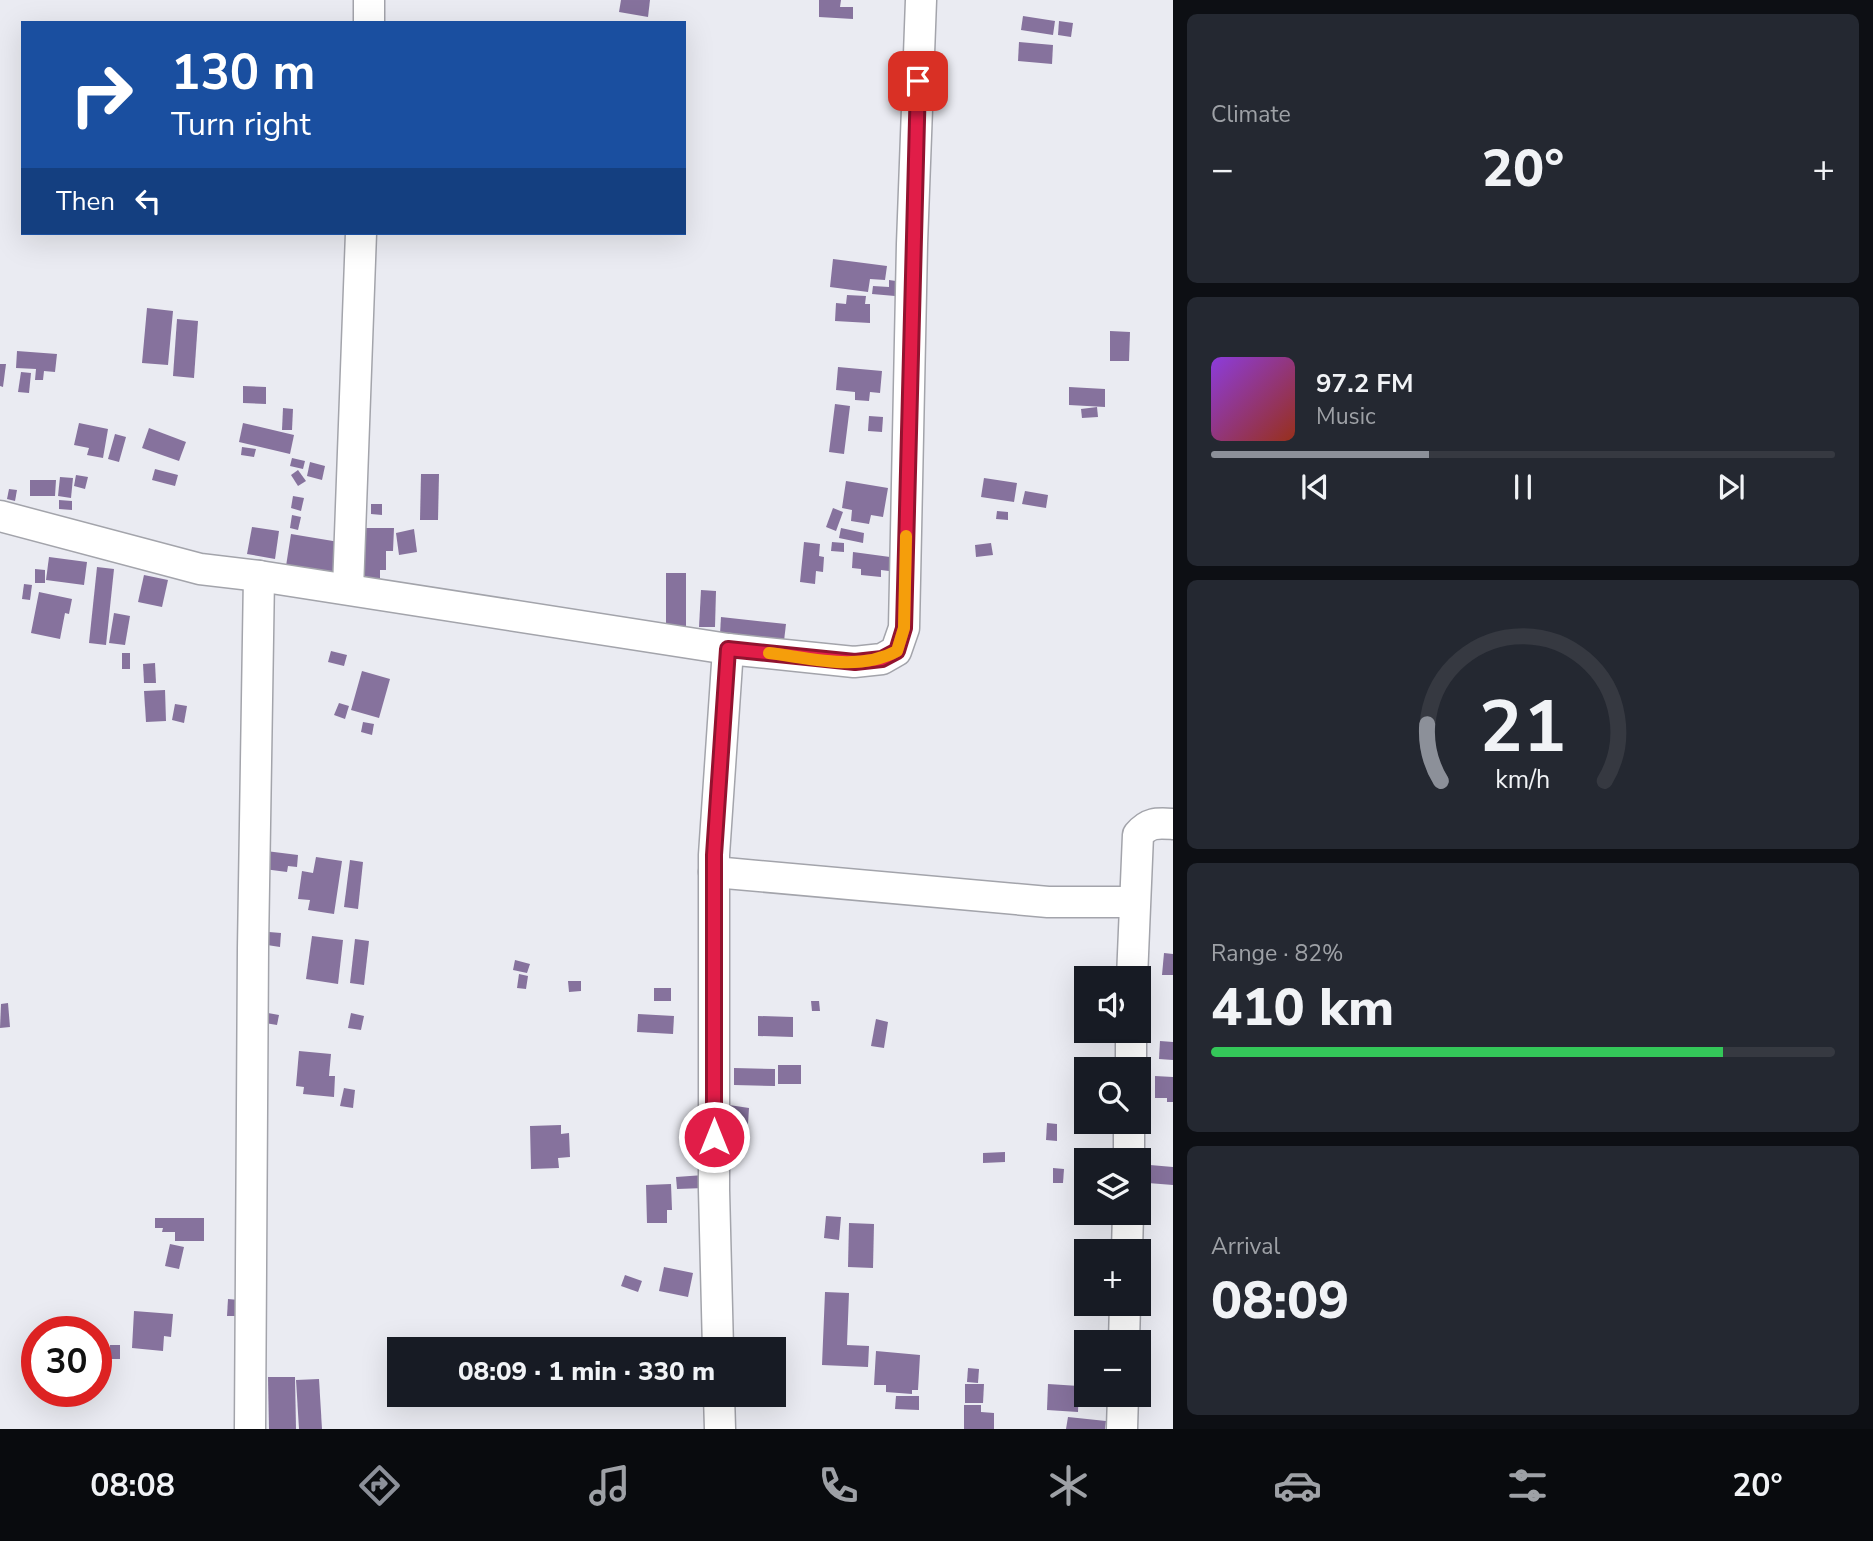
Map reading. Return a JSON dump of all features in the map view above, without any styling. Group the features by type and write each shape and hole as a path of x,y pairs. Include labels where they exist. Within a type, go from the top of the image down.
{"street":[{"path":"369,0 369,21"},
{"path":"0,516 200,569 348,589 728,649 855,662 882,659 897,651 904,628 912,244 921,0"},
{"path":"348,589 361,235"},
{"path":"250,1429 259,576"},
{"path":"718,1337 714,1190 714,872 728,649"},
{"path":"1132,966 1139,835 1146,825 1157,822 1173,824"},
{"path":"714,872 1048,902 1134,902"},
{"path":"719,1407 720,1429"},
{"path":"1122,1429 1123,1407"}],"building":[{"path":"621,0 650,0 648,17 619,12"},
{"path":"819,0 841,0 840,7 853,7 853,19 819,17"},
{"path":"1023,16 1055,21 1053,35 1021,30"},
{"path":"1059,21 1073,23 1071,37 1058,35"},
{"path":"1019,42 1053,45 1052,64 1018,61"},
{"path":"833,259 887,266 885,280 870,279 868,292 830,287"},
{"path":"889,280 896,281 895,296 872,294 873,286 889,287"},
{"path":"847,295 866,296 865,304 870,304 870,323 835,321 836,303 846,304"},
{"path":"147,308 173,311 168,365 142,363"},
{"path":"177,319 198,321 194,378 173,376"},
{"path":"1110,331 1130,332 1129,361 1110,361"},
{"path":"17,351 57,354 55,372 44,371 43,380 35,380 36,369 16,368"},
{"path":"0,364 6,364 3,387 0,386"},
{"path":"838,367 882,371 880,393 870,392 869,401 855,400 855,392 836,390"},
{"path":"21,372 31,373 29,393 18,392"},
{"path":"243,386 266,387 266,404 243,403"},
{"path":"1069,387 1105,389 1105,407 1069,405"},
{"path":"835,404 850,406 844,454 829,452"},
{"path":"1097,407 1098,417 1082,418 1081,409"},
{"path":"283,408 293,409 292,430 282,430"},
{"path":"869,416 883,417 882,432 868,431"},
{"path":"79,423 108,429 103,458 87,455 89,448 74,445"},
{"path":"243,423 294,435 290,454 239,442"},
{"path":"149,428 186,442 179,461 142,448"},
{"path":"115,434 126,437 119,462 108,459"},
{"path":"242,447 256,449 254,457 241,455"},
{"path":"292,458 305,461 303,469 290,466"},
{"path":"310,462 325,466 322,480 307,476"},
{"path":"155,469 178,475 175,486 152,480"},
{"path":"298,470 306,481 298,486 291,475"},
{"path":"421,474 439,474 438,520 420,520"},
{"path":"76,475 88,477 85,489 74,486"},
{"path":"60,477 73,478 71,498 58,496"},
{"path":"984,478 1017,483 1014,502 981,497"},
{"path":"30,480 56,480 55,496 30,496"},
{"path":"846,481 888,488 883,517 871,515 869,524 851,521 852,510 842,508"},
{"path":"9,489 17,490 15,501 7,499"},
{"path":"1025,491 1048,495 1046,508 1022,504"},
{"path":"293,496 304,498 301,511 291,508"},
{"path":"59,500 72,501 72,510 59,509"},
{"path":"371,504 382,504 382,515 371,514"},
{"path":"833,508 843,512 836,531 826,527"},
{"path":"997,511 1008,512 1008,520 996,519"},
{"path":"292,515 301,517 298,530 290,528"},
{"path":"252,527 279,531 275,559 247,554"},
{"path":"359,528 394,528 393,551 386,551 386,570 380,570 380,586 359,586"},
{"path":"841,528 864,533 863,543 839,538"},
{"path":"414,529 417,552 399,555 396,533"},
{"path":"291,534 339,542 334,573 286,566"},
{"path":"804,542 820,544 819,556 824,557 823,572 816,571 815,584 800,582"},
{"path":"832,542 844,543 844,552 831,551"},
{"path":"991,543 993,555 976,557 975,545"},
{"path":"853,552 890,557 889,571 881,570 881,577 861,575 861,569 852,568"},
{"path":"49,557 87,562 84,585 46,580"},
{"path":"97,567 114,569 106,645 89,643"},
{"path":"35,569 45,570 45,583 35,583"},
{"path":"666,573 686,573 686,634 666,634"},
{"path":"144,575 168,580 162,607 138,602"},
{"path":"24,584 32,585 30,600 22,599"},
{"path":"701,590 716,591 715,627 699,627"},
{"path":"39,592 72,599 69,614 65,613 60,639 31,633"},
{"path":"114,613 130,616 125,645 109,643"},
{"path":"721,617 786,624 784,641 720,634"},
{"path":"331,651 347,655 344,666 328,662"},
{"path":"122,653 130,653 130,669 122,669"},
{"path":"155,663 156,683 144,683 143,664"},
{"path":"362,671 390,679 379,718 351,710"},
{"path":"165,690 166,721 146,722 144,691"},
{"path":"339,703 349,706 345,719 334,715"},
{"path":"175,704 187,706 184,723 172,720"},
{"path":"363,722 374,724 372,735 361,732"},
{"path":"266,851 298,855 297,867 288,866 287,872 264,869"},
{"path":"316,857 342,861 334,914 308,910 310,900 298,899 302,871 313,873"},
{"path":"350,860 363,862 358,909 344,907"},
{"path":"269,932 281,933 280,947 267,945"},
{"path":"312,936 343,940 338,984 306,979"},
{"path":"355,939 369,941 364,985 350,983"},
{"path":"1164,953 1173,954 1173,975 1162,975"},
{"path":"515,960 530,964 527,973 513,970"},
{"path":"519,974 528,976 526,989 517,988"},
{"path":"568,981 581,981 581,991 569,992"},
{"path":"654,988 671,988 671,1001 654,1001"},
{"path":"811,1001 819,1001 820,1011 812,1011"},
{"path":"8,1003 10,1027 0,1028 1,1004"},
{"path":"268,1013 279,1015 277,1025 265,1023"},
{"path":"351,1013 364,1016 361,1030 348,1028"},
{"path":"638,1014 674,1016 673,1034 637,1032"},
{"path":"758,1016 793,1017 793,1037 758,1036"},
{"path":"876,1019 888,1022 884,1048 871,1046"},
{"path":"1160,1041 1173,1042 1173,1060 1159,1059"},
{"path":"299,1051 331,1054 329,1076 335,1076 334,1097 303,1094 304,1087 296,1086"},
{"path":"778,1065 801,1065 801,1084 778,1084"},
{"path":"734,1068 775,1069 775,1086 734,1085"},
{"path":"1155,1076 1173,1077 1173,1102 1167,1102 1167,1098 1155,1098"},
{"path":"344,1088 355,1090 353,1108 340,1106"},
{"path":"729,1105 749,1108 747,1139 726,1137"},
{"path":"1047,1123 1057,1124 1057,1141 1046,1140"},
{"path":"561,1125 561,1134 569,1133 570,1157 558,1158 559,1168 531,1169 530,1126"},
{"path":"1005,1152 1005,1162 983,1163 983,1153"},
{"path":"1151,1165 1173,1167 1173,1185 1151,1183"},
{"path":"1053,1168 1064,1169 1063,1183 1053,1183"},
{"path":"704,1175 705,1188 677,1189 676,1177"},
{"path":"671,1184 672,1210 667,1210 667,1223 647,1223 646,1185"},
{"path":"826,1216 841,1217 839,1240 824,1238"},
{"path":"155,1218 204,1218 204,1241 175,1241 175,1232 162,1232 163,1228 155,1228"},
{"path":"849,1223 874,1224 873,1268 848,1267"},
{"path":"170,1244 184,1247 179,1269 165,1266"},
{"path":"664,1267 693,1273 688,1297 659,1291"},
{"path":"625,1275 642,1281 638,1292 621,1286"},
{"path":"825,1292 849,1293 847,1345 869,1346 868,1367 822,1365"},
{"path":"228,1299 239,1300 239,1316 227,1316"},
{"path":"134,1311 173,1314 171,1337 164,1336 163,1351 132,1348"},
{"path":"112,1345 120,1345 120,1359 112,1359"},
{"path":"876,1351 920,1355 918,1390 912,1390 912,1394 886,1392 886,1385 874,1385"},
{"path":"968,1368 979,1369 978,1383 967,1382"},
{"path":"268,1377 295,1377 296,1429 269,1429"},
{"path":"319,1379 322,1429 299,1429 296,1380"},
{"path":"965,1384 984,1384 983,1403 965,1403"},
{"path":"1048,1384 1074,1386 1074,1407 1078,1407 1078,1412 1047,1410"},
{"path":"896,1396 919,1396 919,1410 895,1409"},
{"path":"964,1405 981,1405 981,1412 994,1413 994,1429 964,1429"},
{"path":"1068,1417 1106,1421 1105,1429 1066,1429"}],"slow traffic":[{"path":"769,653 855,662 882,659 897,651 904,628 906,536"}],"route":[{"path":"714,1137 714,855 728,649 855,662 882,659 897,651 904,628 918,81"}]}
